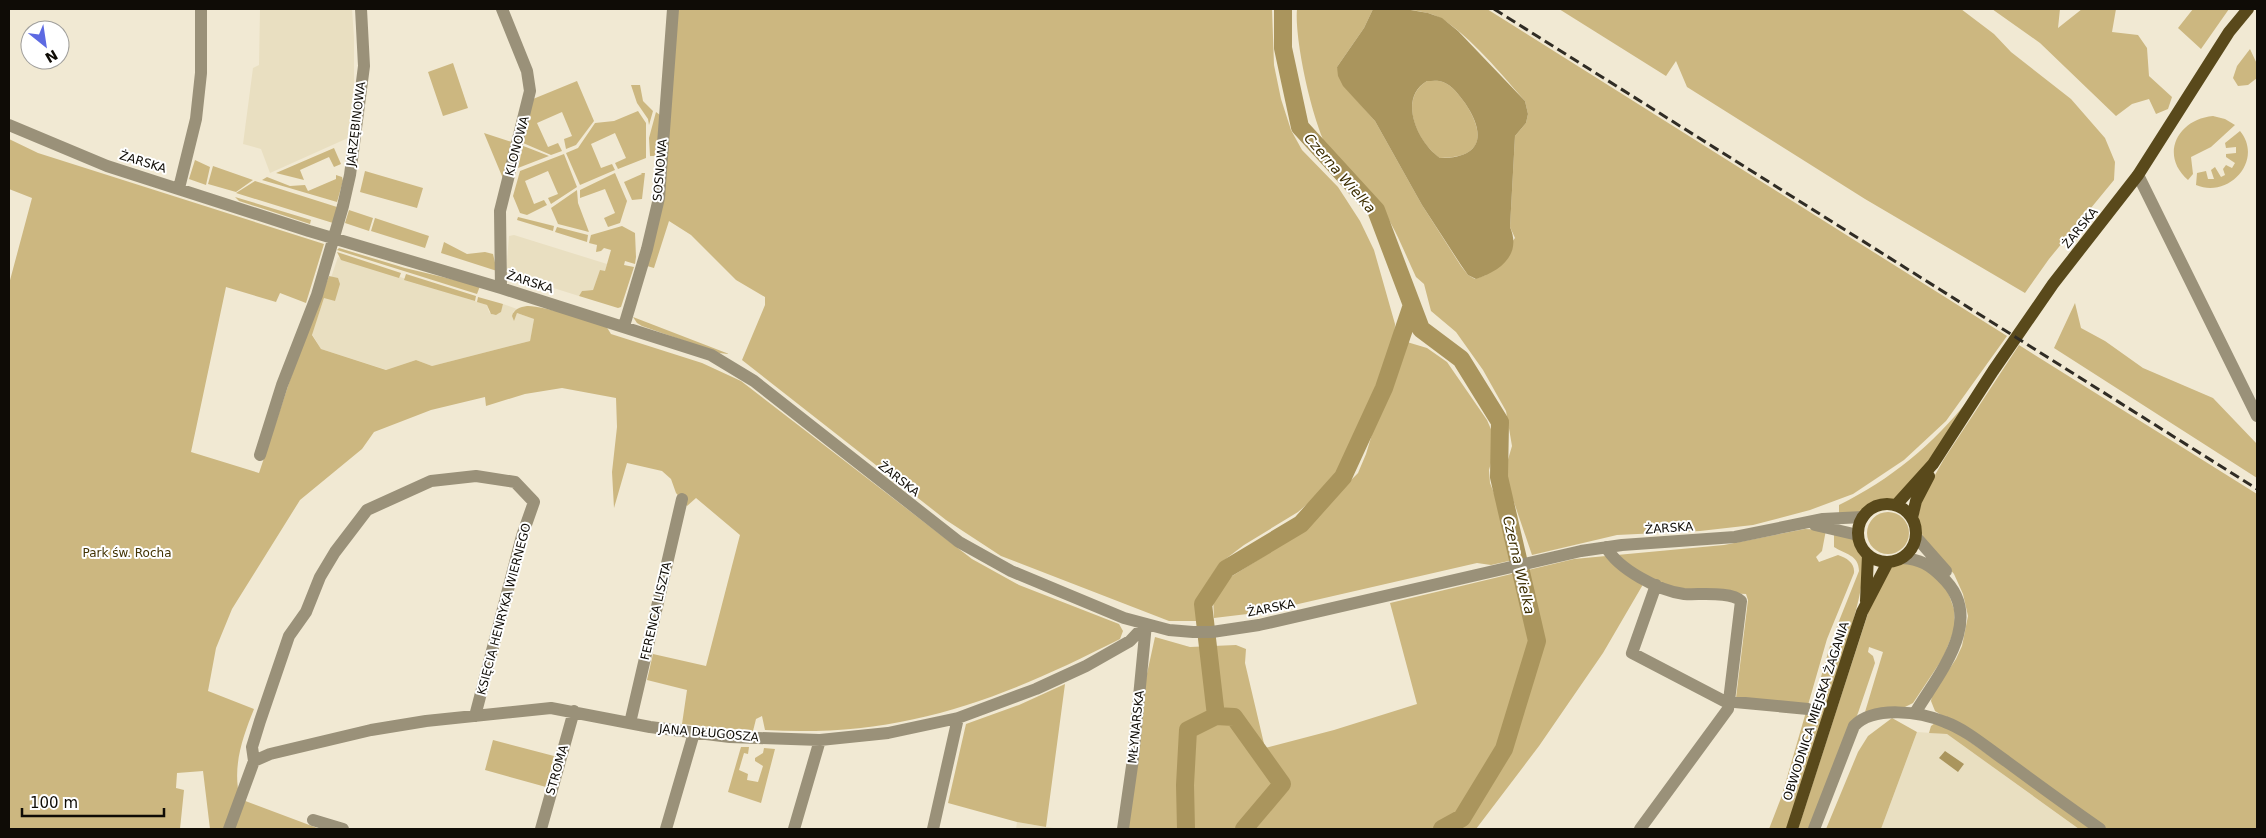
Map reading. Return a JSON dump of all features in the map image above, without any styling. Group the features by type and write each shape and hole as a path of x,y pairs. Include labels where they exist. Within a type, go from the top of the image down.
{"main road":[{"name":"ŻARSKA","path":"1912,518 1916,501 1933,464 1993,371 2053,284 2138,175 2229,32 2248,9"},
{"name":"ŻARSKA","path":"1896,505 1933,464"},
{"path":"1888,504 1896,505 1908,512 1912,518 1916,527 1916,537 1911,549 1902,558 1888,562 1877,560 1868,555 1861,546 1858,535 1862,517 1874,507 1888,504"},
{"name":"OBWODNICA MIEJSKA ŻAGANIA","path":"1866,601 1868,555"},
{"name":"OBWODNICA MIEJSKA ŻAGANIA","path":"1792,829 1866,601 1888,562"}],"street":[{"path":"179,188 196,118 202,61 201,9"},
{"name":"JARZĘBINOWA","path":"260,455 282,385 302,336 335,238 350,175 364,54 361,9"},
{"name":"KLONOWA","path":"501,288 500,211 530,91 526,71 502,9"},
{"name":"SOSNOWA","path":"624,326 649,242 659,198 673,9"},
{"name":"ŻARSKA","path":"9,125 107,166 702,351 739,370 922,515 981,556 1079,600 1146,624 1193,632 1231,629 1336,608 1494,570 1606,547 1735,537 1823,519 1862,517"},
{"path":"2138,175 2257,416"},
{"name":"KSIĘCIA HENRYKA WIERNEGO","path":"254,761 252,747 290,636 306,612 320,577 335,552 367,510 430,481 476,476 515,482 534,502 522,536 475,716"},
{"name":"FERENCA LISZTA","path":"630,723 682,499"},
{"name":"ŻARSKA","path":"1808,522 1858,535"},
{"path":"1915,713 1949,660 1960,632 1960,608 1948,573 1916,537"},
{"path":"1606,547 1617,562 1656,585 1681,593 1729,595 1738,597 1741,601 1730,703 1725,715 1640,829"},
{"path":"1902,558 1922,562 1953,587"},
{"path":"1656,585 1632,653 1730,703 1808,708"},
{"name":"JANA DŁUGOSZA","path":"254,761 270,754 371,730 551,708 694,733 820,740 888,733 958,718 1013,698 1086,666 1130,641 1146,624"},
{"name":"MŁYNARSKA","path":"1123,829 1133,759 1146,624"},
{"name":"STROMA","path":"541,829 574,711"},
{"path":"1814,829 1854,726 1872,714 1915,713 1946,722 1976,739 2100,829"},
{"path":"933,829 958,718"},
{"path":"666,829 694,733"},
{"path":"794,829 820,740"},
{"path":"229,829 254,761"},
{"path":"313,820 343,829"}],"shaded area":[{"path":"260,9 352,9 354,38 354,83 348,138 270,173 261,149 243,144 253,68 259,65"},
{"path":"1373,9 1405,9 1428,13 1442,18 1458,31 1525,101 1528,114 1526,123 1515,136 1510,227 1513,246 1511,254 1506,260 1485,276 1476,279 1468,275 1422,205 1375,121 1343,86 1338,76 1337,67 1364,28","holes":["1427,81 1441,81 1450,86 1456,91 1472,114 1478,134 1472,149 1465,154 1440,158 1424,142 1418,132 1412,109 1413,98 1418,89"]},
{"path":"514,235 607,264 605,271 600,271 593,290 582,291 579,296 506,273 509,236"},
{"path":"338,257 487,305 489,312 493,315 500,313 503,304 517,309 513,312 514,320 517,313 534,319 530,341 432,366 416,360 387,370 321,349 312,334"},
{"path":"1917,732 1947,734 2079,829 1881,829"},
{"path":"1945,751 1964,764 1958,772 1939,758"},
{"path":"1017,822 1046,827 1061,829 1016,829"}],"green space":[{"path":"677,9 1272,9 1274,65 1281,99 1291,130 1302,150 1338,187 1360,221 1374,250 1395,324 1394,344 1381,385 1347,464 1334,481 1298,512 1244,545 1219,564 1208,581 1201,599 1196,621 1169,621 1001,556 946,520 742,360 765,305 765,297 736,280 691,235 669,221 654,268 647,266"},
{"path":"1297,9 1373,9 1364,28 1337,67 1344,86 1375,121 1422,205 1461,266 1468,275 1475,279 1486,275 1515,238 1510,227 1515,136 1526,123 1528,114 1525,101 1486,57 1452,26 1433,15 1405,9 1487,9 2007,336 1946,421 1904,460 1853,494 1810,510 1753,525 1700,531 1617,535 1532,555 1504,473 1512,446 1506,411 1483,370 1456,332 1431,311 1424,284 1416,277 1396,233 1382,209 1371,195 1344,170 1325,144 1312,107 1302,62"},
{"path":"1559,9 1961,9 1994,34 2011,52 2071,99 2105,138 2115,162 2114,180 2049,259 2025,293 1865,199 1687,87 1676,61 1666,76"},
{"path":"1992,9 2060,9 2058,28 2082,9 2116,9 2112,32 2138,35 2147,48 2149,76 2172,97 2168,109 2156,114 2149,99 2132,104 2116,116 2040,43"},
{"path":"2193,9 2229,9 2201,49 2178,28"},
{"path":"2250,49 2257,64 2257,78 2248,85 2238,86 2233,78 2237,66"},
{"path":"453,63 468,108 443,116 428,72"},
{"path":"577,81 594,121 576,145 566,149 564,139 572,136 562,112 537,123 548,147 558,143 562,151 551,155 523,143 533,99"},
{"path":"1427,81 1441,81 1450,86 1456,91 1472,115 1478,134 1472,149 1465,154 1440,158 1424,142 1418,132 1412,109 1413,99 1418,89"},
{"path":"631,85 640,85 643,101 653,111 649,125 648,119 637,103"},
{"path":"638,111 646,123 646,158 618,169 615,163 626,158 615,133 591,144 601,168 612,164 615,170 580,185 566,153 578,148 595,123 614,121"},
{"path":"656,112 660,115 658,156 650,156 649,138"},
{"path":"2213,116 2225,119 2235,125 2211,147 2191,157 2193,174 2188,180 2179,170 2175,160 2176,140 2190,124"},
{"path":"2240,131 2246,142 2248,154 2245,165 2239,174 2231,182 2220,187 2208,188 2196,185 2197,173 2206,171 2208,179 2214,179 2211,170 2215,167 2221,177 2225,175 2223,169 2226,165 2232,168 2235,163 2226,157 2226,154 2236,153 2236,147 2226,148 2225,143"},
{"path":"484,133 515,143 504,181"},
{"name":"Park św. Rocha","path":"9,139 38,153 324,244 306,303 280,293 276,302 226,287 191,452 259,473 297,359 329,276 338,278 340,284 335,301 324,298 312,335 321,349 386,370 416,360 432,366 530,341 534,319 517,313 514,321 512,316 514,312 524,306 534,306 606,326 611,334 702,363 741,381 972,559 1019,585 1119,624 1123,631 1120,639 1076,661 991,697 906,721 861,728 815,731 765,730 762,716 756,719 753,731 682,724 687,690 647,680 653,654 706,666 740,535 696,498 687,506 676,493 671,479 662,471 627,463 614,508 612,472 617,427 616,398 562,388 525,394 486,406 485,397 431,410 374,432 362,449 300,500 232,609 216,648 208,691 254,709 242,742 238,764 237,776 240,799 320,829 210,829 203,771 177,773 176,788 184,790 180,829 9,829 9,284 32,198 9,189"},
{"path":"523,146 526,147 549,156 518,168"},
{"path":"334,148 341,164 334,167 329,157 300,170 304,180 276,173"},
{"path":"564,154 577,187 551,204 548,198 558,194 548,171 525,181 534,204 544,200 547,205 527,215 520,213 513,196 520,171"},
{"path":"195,160 210,167 206,185 189,179"},
{"path":"213,166 253,180 236,192 208,184"},
{"path":"365,171 423,188 417,208 360,192"},
{"path":"615,173 627,201 620,223 608,227 604,218 615,213 605,189 580,198 580,190"},
{"path":"641,173 645,173 642,199 632,200 624,182"},
{"path":"336,175 342,177 343,181 337,202 262,180 267,177 290,186 305,185 308,191 336,179"},
{"path":"255,181 337,207 333,223 236,193"},
{"path":"577,190 578,203 589,232 558,224 551,208"},
{"path":"235,197 311,220 310,224 239,201"},
{"path":"349,210 373,218 369,231 345,223"},
{"path":"518,217 554,226 553,231 517,220"},
{"path":"375,218 429,236 425,248 371,231"},
{"path":"622,226 635,233 636,257 635,264 625,261 624,265 634,267 621,307 618,308 579,296 582,291 593,290 600,270 605,271 611,250 604,248 596,252 597,245 589,243 591,235"},
{"path":"557,227 588,235 587,242 555,232"},
{"path":"444,242 467,254 485,252 493,254 497,271 441,253"},
{"path":"339,248 405,268 480,286 477,294 337,250"},
{"path":"337,252 401,273 399,278 341,260"},
{"path":"406,274 476,296 475,301 404,280"},
{"path":"478,297 503,304 501,312 496,315 491,314 487,305 477,302"},
{"path":"2075,303 2081,328 2105,341 2143,368 2213,398 2257,444 2257,478 2054,348"},
{"path":"633,317 729,354 719,353 642,326"},
{"path":"1407,342 1427,348 1447,362 1487,420 1493,434 1494,452 1489,470 1490,483 1497,501 1513,560 1491,565 1477,563 1264,612 1214,618 1213,596 1219,587 1229,578 1269,553 1314,518 1358,473 1366,454 1386,388 1402,347"},
{"path":"2019,345 2257,494 2257,829 2107,829 2003,754 1935,711 1931,701 1932,695 1956,659 1962,646 1968,616 1963,594 1954,574 1923,538 1918,518 1922,498 1944,459"},
{"path":"1969,399 1927,465 1895,499 1878,501 1860,512 1839,516 1839,505 1876,484 1926,446"},
{"path":"1884,512 1892,512 1903,518 1909,533 1903,548 1892,554 1884,554 1873,548 1867,537 1867,529 1873,518"},
{"path":"1805,529 1826,530 1822,551 1816,557 1819,562 1838,555 1850,561 1854,569 1827,639 1808,705 1736,698 1748,600 1746,594 1691,591 1645,581 1603,653 1539,746 1476,829 1121,829 1141,701 1155,637 1190,647 1236,645 1246,649 1245,663 1265,748 1334,730 1417,704 1390,603 1574,559 1724,545"},
{"path":"1834,532 1853,539 1859,546 1863,566 1858,603 1787,829 1769,829 1781,798 1806,712 1812,708 1830,646 1834,643 1841,644 1843,641 1835,631 1859,571 1857,561 1854,558 1834,547"},
{"path":"1906,562 1929,569 1948,592 1954,609 1955,628 1943,658 1913,703 1903,708 1865,712 1883,652 1869,647 1868,652 1873,656 1875,663 1858,713 1811,829 1798,829 1871,604 1892,566"},
{"path":"1065,684 1046,827 1017,822 948,803 966,724 1019,705"},
{"path":"1892,718 1917,732 1881,829 1826,829 1858,752 1868,736"},
{"path":"1935,723 1959,734 2092,829 2079,829 1947,734 1929,733 1931,726"},
{"path":"493,740 554,756 546,787 485,770"},
{"path":"741,747 749,747 748,754 744,753 739,770 748,774 747,780 758,782 763,766 755,761 755,758 763,753 764,748 775,749 761,803 728,792"}],"waterway":[{"name":"Czerna Wielka","path":"1283,9 1283,48 1300,127 1376,210 1421,329 1461,359 1500,422 1499,477 1537,641 1504,749 1462,818 1442,829"},
{"name":"Czerna Wielka","path":"1186,829 1185,785 1188,730 1216,716 1203,604 1226,569 1301,524 1343,477 1384,388 1412,305"},
{"name":"Czerna Wielka","path":"1216,716 1234,717 1282,784 1244,829"}],"railway":[{"path":"1494,9 2257,489"}]}
